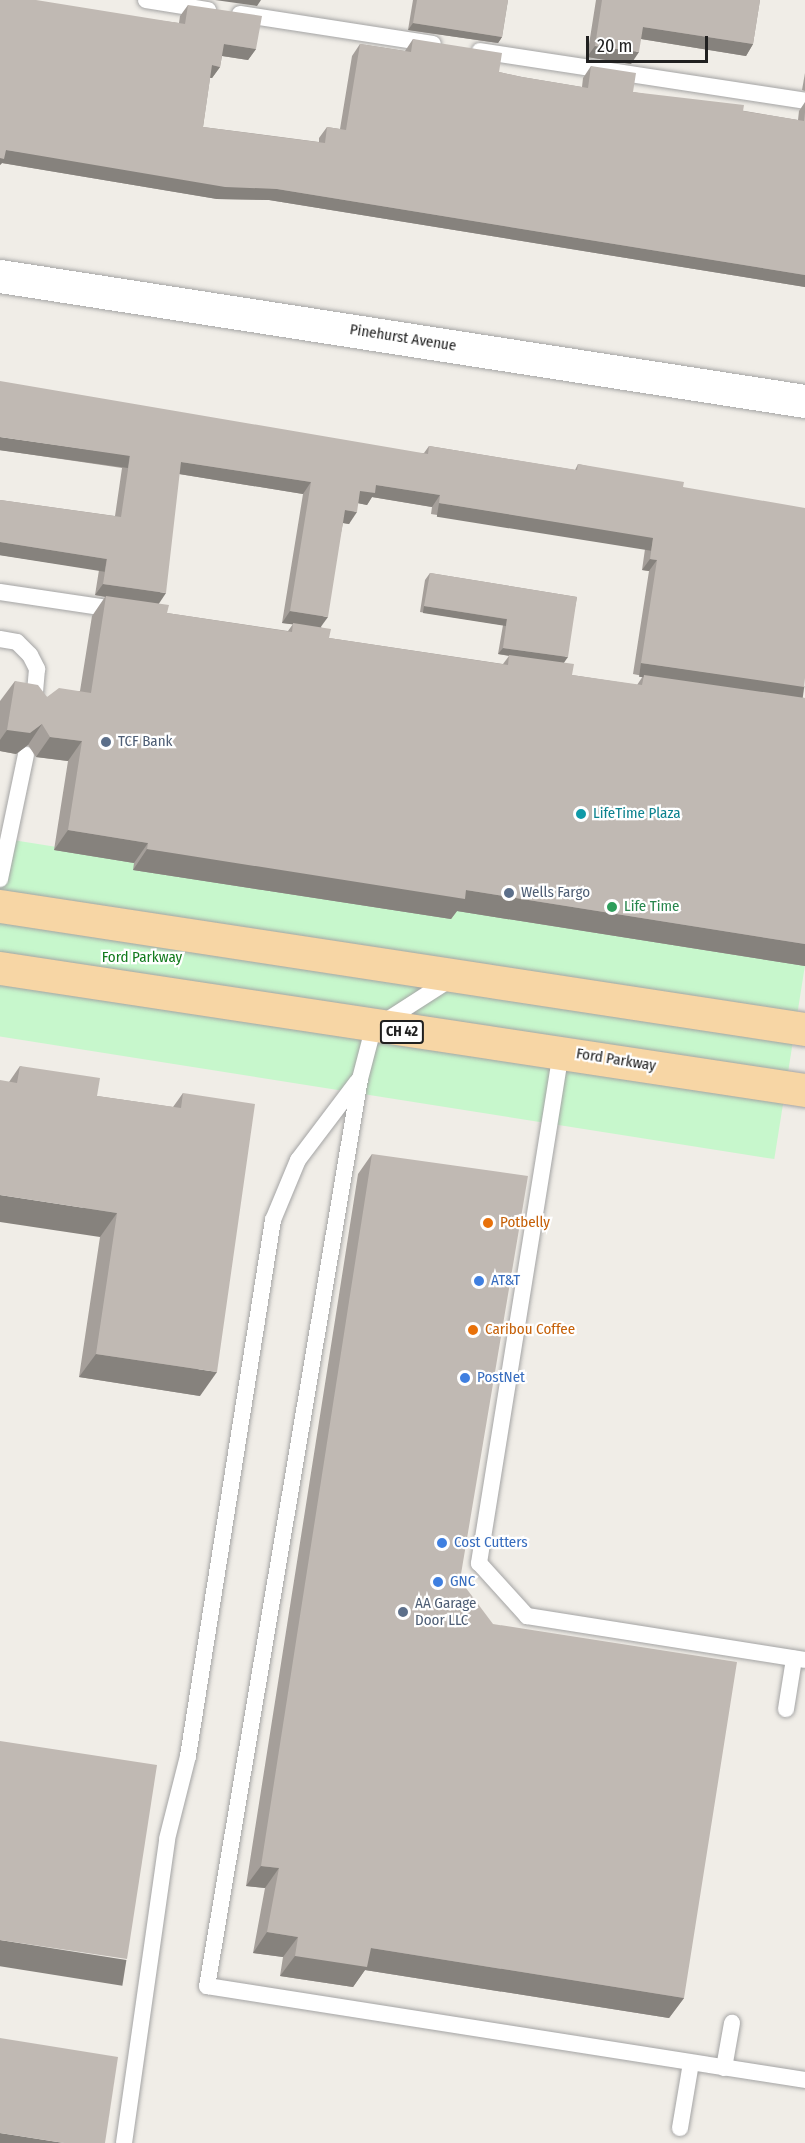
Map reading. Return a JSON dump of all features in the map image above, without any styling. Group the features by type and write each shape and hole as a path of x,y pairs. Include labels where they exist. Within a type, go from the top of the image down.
{"main road":[{"path":"0,906 805,1029"},
{"name":"Ford Parkway","path":"0,968 373,1029 561,1052 805,1090"}],"street":[{"name":"Pinehurst Avenue","path":"0,276 805,401"}],"lane":[{"path":"146,0 805,101"},
{"path":"0,592 142,613"},
{"path":"0,639 17,642 37,669 34,706"},
{"path":"0,879 26,755"},
{"path":"456,975 373,1029 360,1079 207,1986 805,2080"},
{"path":"561,1052 479,1563 526,1616 800,1659 786,1709"},
{"path":"124,2143 167,1839 188,1756 273,1220 298,1160 360,1079"},
{"path":"724,2068 732,2023"},
{"path":"680,2128 691,2063"}],"green space":[{"name":"Ford Parkway","path":"0,838 805,965 774,1159 0,1036"}],"building":[{"path":"0,0 36,0 185,24 188,5 262,16 256,49 224,44 220,67 212,65 203,127 325,143 327,127 346,130 360,44 411,52 413,39 502,53 499,72 522,77 588,88 591,66 636,73 633,92 744,105 743,111 804,121 805,112 805,275 277,189 225,187 6,150 4,159 0,158"},
{"path":"417,0 508,0 502,37 413,23"},
{"path":"602,0 760,0 753,44 643,27 639,52 595,46"},
{"path":"0,381 428,454 429,446 577,470 578,464 684,482 683,487 805,508 804,687 641,663 657,560 650,559 653,538 439,503 440,495 376,485 375,493 360,491 357,512 345,510 328,617 290,611 311,482 181,462 166,593 103,584 107,559 0,542 0,500 121,517 130,456 0,437"},
{"path":"430,573 577,597 568,657 503,648 507,619 424,606"},
{"path":"106,596 169,605 167,613 292,632 293,623 331,629 329,638 508,665 509,655 574,664 572,675 642,685 644,675 805,698 805,944 466,890 465,899 147,849 148,843 68,830 82,741 50,737 42,724 30,733 7,730 15,681 38,685 47,697 59,688 91,693"},
{"path":"20,1066 100,1078 97,1096 181,1108 183,1093 255,1104 217,1372 96,1354 117,1213 0,1195 0,1080 17,1083"},
{"path":"372,1154 528,1176 460,1580 493,1624 737,1662 684,1998 371,1948 367,1967 295,1956 298,1937 267,1932 279,1868 261,1866"},
{"path":"0,1741 157,1765 127,1959 0,1940"},
{"path":"0,2038 118,2057 105,2143 64,2143 0,2133"}],"place":[{"name":"TCF Bank","path":"106,742"},
{"name":"LifeTime Plaza","path":"581,814"},
{"name":"Wells Fargo","path":"509,893"},
{"name":"Life Time","path":"612,907"},
{"name":"Potbelly","path":"488,1223"},
{"name":"AT&T","path":"479,1281"},
{"name":"Caribou Coffee","path":"473,1330"},
{"name":"PostNet","path":"465,1378"},
{"name":"Cost Cutters","path":"442,1543"},
{"name":"GNC","path":"438,1582"},
{"name":"AA Garage Door LLC","path":"403,1612"}]}
